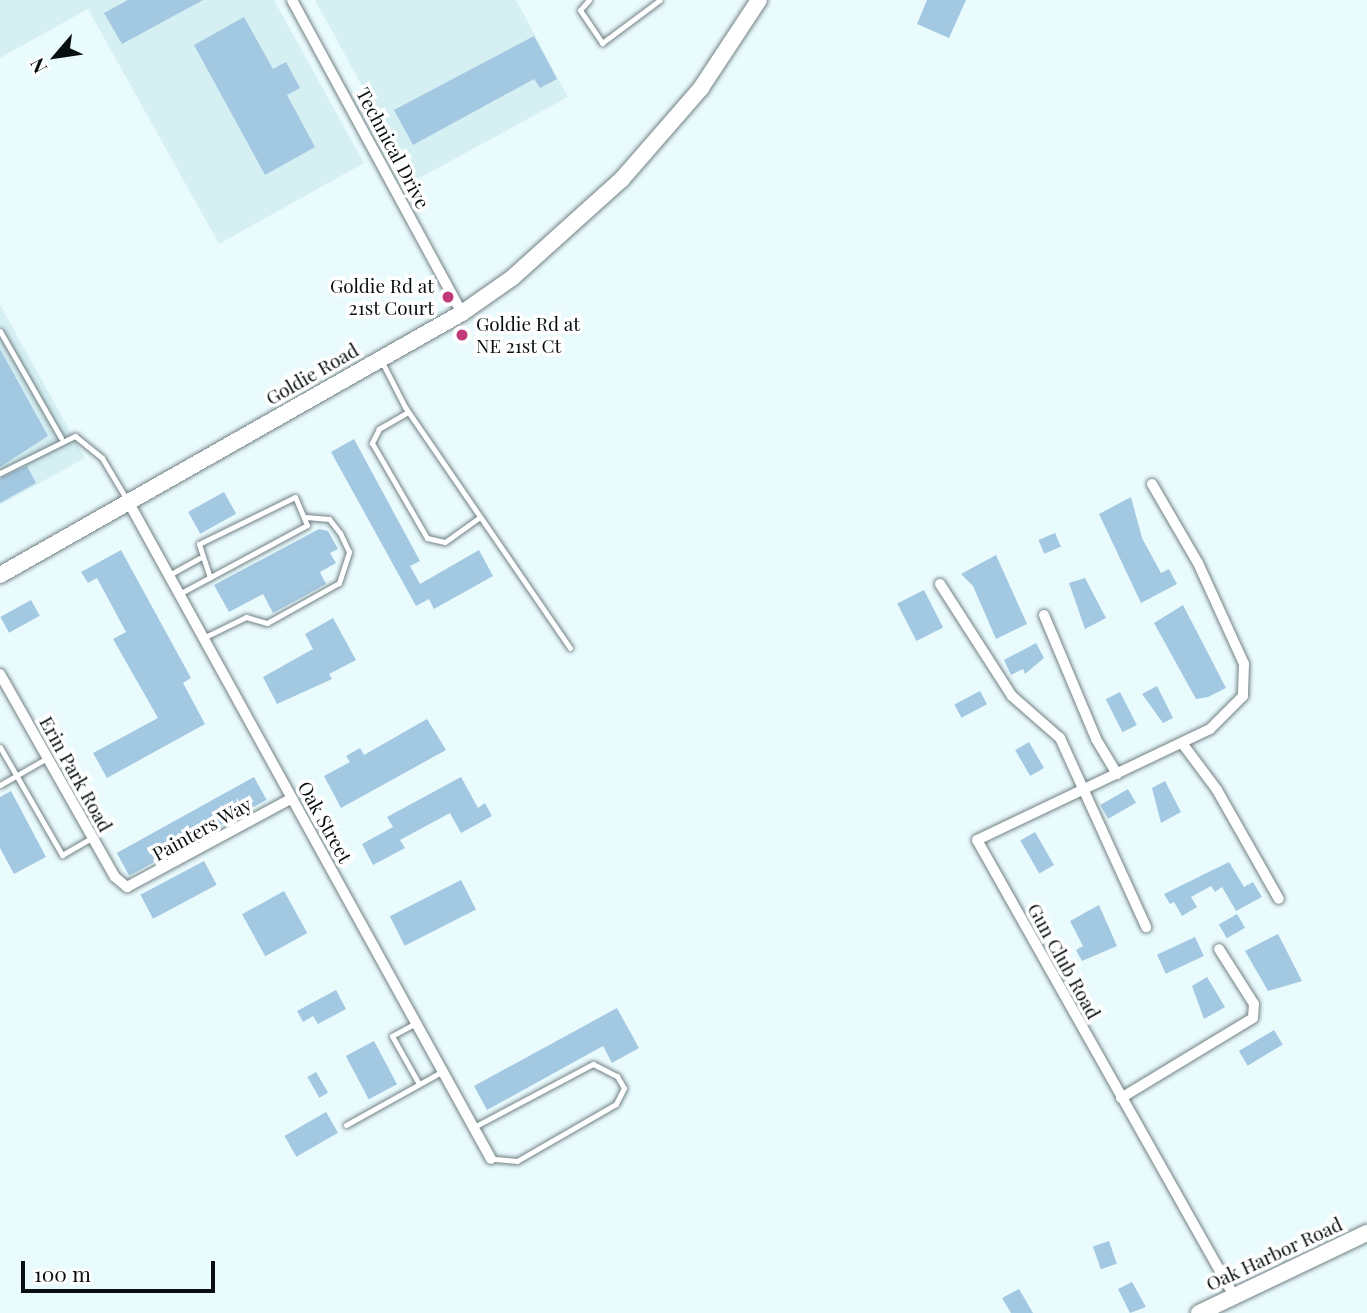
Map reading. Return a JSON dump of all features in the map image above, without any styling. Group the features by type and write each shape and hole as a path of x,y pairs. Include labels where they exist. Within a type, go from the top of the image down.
{"street":[{"name":"Technical Drive","path":"292,0 462,313"},
{"name":"Goldie Road","path":"0,575 462,313 559,241 622,179 702,88 759,0"},
{"name":"Gun Club Road","path":"1152,484 1198,563 1247,682 1234,712 1182,743 977,840 1234,1296"},
{"name":"Oak Street","path":"129,503 491,1159"},
{"path":"940,584 1012,696 1060,738 1146,927"},
{"path":"1044,615 1096,739 1117,774"},
{"name":"Erin Park Road","path":"0,676 92,838 127,887"},
{"path":"1182,743 1217,790 1279,899"},
{"name":"Painters Way","path":"127,887 292,798"},
{"path":"1121,1098 1253,1018 1254,1004 1219,949"},
{"name":"Oak Harbor Road","path":"1200,1313 1367,1233"}],"lane":[{"path":"589,0 580,10 603,43 660,0"},
{"path":"0,331 61,438"},
{"path":"380,360 408,412 570,648"},
{"path":"408,412 379,429 373,443 428,538 445,542 480,517"},
{"path":"0,473 61,438 75,436 91,446 129,503"},
{"path":"179,594 307,525 306,517 295,497 286,497 199,544 200,558 210,577"},
{"path":"204,638 246,617 267,623 339,583 349,552 340,533 329,519 306,517"},
{"path":"169,575 200,558"},
{"path":"0,747 62,855 92,838"},
{"path":"0,785 47,758"},
{"path":"416,1023 392,1036 419,1084"},
{"path":"474,1127 593,1063 617,1076 624,1088 616,1104 517,1161 491,1159"},
{"path":"346,1125 443,1071"}],"shaded area":[{"path":"0,0 274,0 364,163 219,244 88,9 0,58"},
{"path":"315,0 516,0 568,97 414,181"},
{"path":"0,305 85,458 0,505"}],"building":[{"path":"128,0 203,0 122,44 104,13"},
{"path":"927,0 966,0 949,38 917,24"},
{"path":"244,17 273,69 286,62 300,88 287,95 315,147 265,175 194,45"},
{"path":"534,36 557,79 540,88 534,79 413,145 394,110"},
{"path":"0,349 48,436 0,467"},
{"path":"354,439 420,561 410,566 420,584 479,550 493,576 434,609 429,599 416,606 331,452"},
{"path":"27,466 36,483 0,503 0,478"},
{"path":"224,492 236,514 200,534 188,512"},
{"path":"1131,497 1142,538 1161,573 1169,569 1177,584 1141,603 1099,514"},
{"path":"319,529 328,531 338,549 330,553 336,563 320,572 326,584 273,613 263,594 229,612 214,585"},
{"path":"1055,533 1061,547 1044,554 1038,540"},
{"path":"121,550 191,678 183,683 205,724 107,778 93,753 158,718 113,639 126,632 97,578 88,583 81,572"},
{"path":"996,555 1027,624 996,639 973,586 961,574"},
{"path":"1085,578 1106,618 1085,629 1069,583"},
{"path":"924,590 943,627 916,641 897,604"},
{"path":"31,600 40,616 9,633 0,617"},
{"path":"1183,605 1226,688 1208,697 1196,699 1154,623"},
{"path":"333,618 356,660 329,674 332,679 277,704 263,677 313,649 305,634"},
{"path":"1036,643 1044,658 1025,674 1023,669 1011,675 1004,660"},
{"path":"1157,686 1173,718 1163,723 1142,694"},
{"path":"980,691 987,704 961,718 954,705"},
{"path":"1120,692 1137,725 1123,732 1106,699"},
{"path":"427,719 446,750 341,808 324,776 350,762 346,756 360,748 364,755"},
{"path":"1029,742 1044,768 1030,776 1015,750"},
{"path":"254,777 267,800 129,876 117,853"},
{"path":"461,777 478,808 485,803 492,816 461,833 450,813 400,840 405,848 373,865 362,844 393,827 387,817"},
{"path":"1165,781 1181,812 1161,823 1152,788"},
{"path":"1128,789 1136,803 1108,819 1100,805"},
{"path":"11,791 46,857 14,874 0,848 0,797"},
{"path":"1035,832 1054,865 1039,873 1020,840"},
{"path":"204,861 217,885 153,919 140,895"},
{"path":"1229,862 1244,887 1253,882 1262,897 1236,911 1222,887 1215,892 1211,886 1191,897 1197,907 1182,916 1174,902 1170,904 1164,894"},
{"path":"461,880 476,909 405,946 390,916"},
{"path":"284,891 307,933 265,956 242,914"},
{"path":"1099,905 1117,946 1082,961 1076,950 1083,946 1070,921"},
{"path":"1237,914 1245,928 1227,938 1219,924"},
{"path":"1278,934 1302,981 1268,991 1245,951"},
{"path":"1195,937 1204,956 1166,974 1157,955"},
{"path":"1207,977 1225,1007 1204,1019 1192,986"},
{"path":"336,990 346,1009 318,1024 313,1016 303,1022 297,1011"},
{"path":"617,1008 639,1048 612,1063 603,1046 487,1110 474,1086"},
{"path":"1274,1030 1283,1045 1248,1066 1239,1051"},
{"path":"374,1041 397,1084 369,1099 346,1056"},
{"path":"316,1072 328,1093 319,1098 307,1077"},
{"path":"326,1112 338,1133 296,1157 284,1136"},
{"path":"1109,1241 1117,1264 1101,1269 1093,1247"},
{"path":"1132,1282 1146,1307 1130,1313 1118,1289"},
{"path":"1019,1289 1033,1313 1011,1313 1002,1298"}],"place":[{"name":"Goldie Rd at 21st Court","path":"448,297"},
{"name":"Goldie Rd at NE 21st Ct","path":"462,335"}]}
